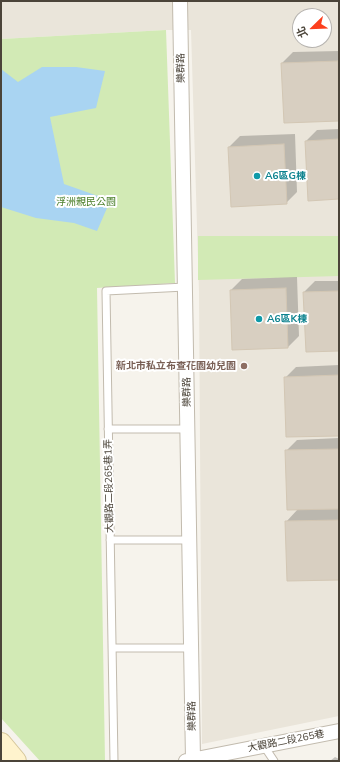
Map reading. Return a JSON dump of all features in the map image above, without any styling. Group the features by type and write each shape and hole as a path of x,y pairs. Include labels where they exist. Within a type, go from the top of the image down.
{"main road":[{"path":"1,743 16,761"}],"street":[{"name":"樂群路","path":"180,1 191,648 189,760"},
{"name":"大觀路二段265巷","path":"189,760 214,759 264,746 339,731"}],"lane":[{"name":"大觀路二段265巷1弄","path":"114,761 106,292 185,287"},
{"path":"108,429 187,429"},
{"path":"110,540 189,540"},
{"path":"112,648 191,648"},
{"path":"264,746 274,761"}],"shaded area":[{"path":"1,1 339,1 339,716 202,744 199,292 191,30 1,39"}],"green space":[{"name":"浮洲親民公園","path":"166,30 175,283 97,288 105,761 40,761 1,718 1,39"},
{"path":"198,236 339,236 339,276 198,280"}],"water":[{"path":"42,67 76,67 105,71 96,108 50,117 64,184 98,196 107,208 97,231 74,223 36,218 1,207 1,69 18,82"}],"building":[{"path":"338,61 339,121 284,123 281,63"},
{"path":"339,139 339,199 308,201 305,141"},
{"name":"A6區G棟","path":"284,144 287,204 231,207 228,147"},
{"name":"A6區K棟","path":"286,288 288,348 232,350 230,290"},
{"path":"339,291 339,351 306,352 303,292"},
{"path":"339,375 339,436 286,437 284,377"},
{"path":"339,449 339,509 287,510 285,450"},
{"path":"339,520 339,580 287,581 285,521"}],"place":[{"name":"A6區G棟","path":"257,176"},
{"name":"A6區K棟","path":"259,319"},
{"name":"新北市私立布查花園幼兒園","path":"244,366"}]}
